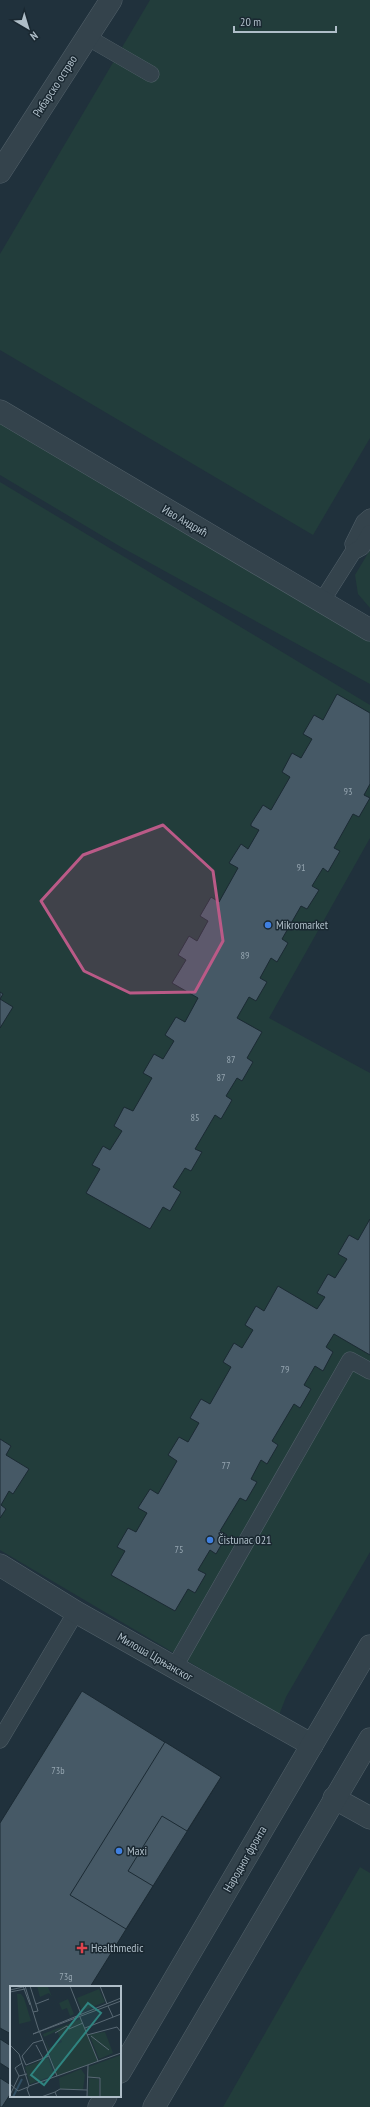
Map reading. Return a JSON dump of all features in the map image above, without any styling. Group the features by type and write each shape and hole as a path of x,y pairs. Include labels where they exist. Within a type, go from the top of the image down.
{"street":[{"name":"Рибарско острво","path":"0,172 111,0"},
{"name":"Иво Андрић","path":"0,412 370,630"},
{"name":"Милоша Црњанског","path":"0,1565 76,1612 312,1745"},
{"name":"Народног фронта","path":"121,2070 370,1646"},
{"path":"154,2107 370,1739"},
{"path":"334,1798 370,1818"},
{"path":"99,2107 105,2097"}],"lane":[{"path":"87,38 151,74"},
{"path":"322,601 352,552 353,541 365,520 370,517"},
{"path":"352,552 362,546 370,533"},
{"path":"174,1668 350,1360 370,1371"},
{"path":"0,1740 76,1612"}],"highlighted area":[{"path":"163,825 213,871 223,941 195,992 130,993 84,971 41,901 83,855"}],"green space":[{"path":"150,0 370,0 370,438 313,535 0,350 0,254"},
{"path":"0,412 370,630 370,684 121,547 0,475"},
{"path":"0,482 370,705 370,838 269,1018 370,1073 370,1552 286,1697 279,1715 0,1550"},
{"path":"370,550 370,608 358,594 355,575"},
{"path":"360,1867 370,1873 370,2107 223,2107"}],"building":[{"path":"337,694 370,713 370,784 364,795 370,798 359,817 353,814 334,848 340,851 328,872 323,868 312,886 319,890 307,909 301,906 282,939 288,943 277,962 271,958 260,978 267,982 256,1001 249,997 237,1018 262,1032 247,1058 253,1062 242,1081 237,1078 226,1096 232,1100 221,1119 215,1115 195,1149 202,1152 191,1171 185,1168 173,1187 181,1192 170,1211 163,1207 150,1229 86,1193 100,1169 92,1165 103,1146 110,1150 122,1131 114,1126 124,1107 133,1111 152,1078 143,1073 154,1054 163,1059 174,1041 165,1035 176,1017 185,1022 198,998 172,983 186,960 178,955 189,936 197,941 208,921 200,916 211,897 219,902 238,868 229,863 241,844 248,849 259,830 251,826 251,824 263,805 271,810 290,777 282,772 292,753 301,758 312,739 303,734 314,715 323,720"},
{"path":"0,992 3,994 0,999"},
{"path":"0,999 13,1007 0,1028"},
{"path":"370,1219 370,1355 334,1334 326,1347 333,1352 323,1371 315,1366 304,1385 311,1389 300,1408 294,1404 272,1441 278,1445 267,1464 261,1460 251,1479 257,1482 246,1501 240,1498 220,1531 227,1535 216,1554 210,1550 198,1570 206,1574 195,1593 188,1589 175,1611 111,1575 125,1551 117,1547 128,1528 136,1532 147,1513 138,1508 150,1489 158,1494 177,1461 168,1455 179,1437 188,1442 199,1423 190,1418 201,1399 210,1404 231,1367 223,1362 234,1343 242,1348 253,1330 245,1325 256,1306 264,1311 278,1286 317,1309 325,1297 317,1293 328,1274 335,1278 347,1259 338,1254 349,1235 358,1240"},
{"path":"0,1439 11,1446 6,1455 29,1469 13,1494 9,1491 1,1505 6,1509 0,1518"},
{"path":"82,1691 221,1777 91,1986 10,1986 10,2033 0,2028 0,1823"},
{"name":"Maxi","path":"165,1742 221,1777 187,1831 162,1816 128,1871 153,1886 126,1929 70,1895"},
{"path":"0,2039 10,2045 10,2069 0,2063"},
{"path":"0,2078 10,2084 10,2095 2,2107 0,2107"}],"place":[{"name":"Mikromarket","path":"268,925"},
{"name":"Čistunac 021","path":"210,1540"},
{"name":"Maxi","path":"119,1851"},
{"name":"Healthmedic","path":"82,1948"}]}
